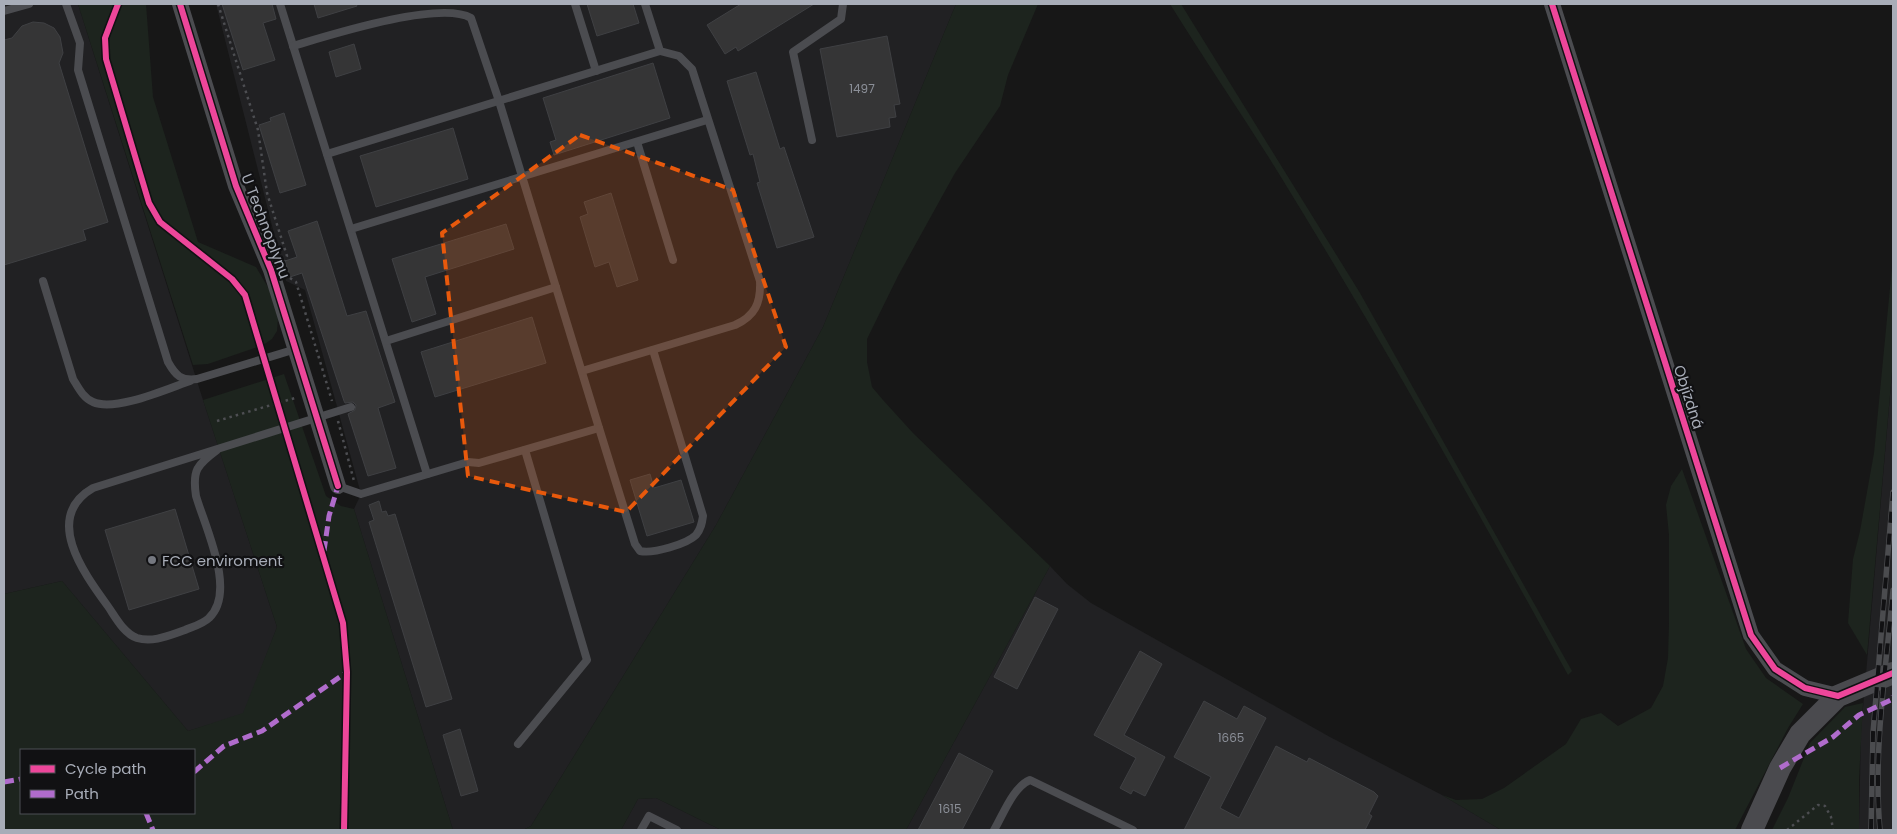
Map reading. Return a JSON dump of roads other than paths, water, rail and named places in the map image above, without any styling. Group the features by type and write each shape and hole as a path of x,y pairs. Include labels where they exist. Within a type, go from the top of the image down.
{"street":[{"name":"U Technoplynu","path":"180,4 236,186 271,270 338,486"},
{"name":"Objízdná","path":"1552,4 1751,635 1774,669 1805,688 1838,696"},
{"path":"1752,830 1780,768 1800,734 1838,696 1893,673"}],"lane":[{"path":"4,11 29,4"},
{"path":"66,4 80,43 78,70 168,362 180,378 197,379"},
{"path":"280,4 427,474"},
{"path":"575,4 596,71"},
{"path":"645,4 660,51"},
{"path":"812,140 793,52 841,19 843,4"},
{"path":"293,46 408,11 458,10 465,13 475,24 635,544 640,551 649,553 687,541 695,536 701,527 703,516 653,350"},
{"path":"327,154 660,51 679,56 688,63 760,282 760,296 755,310 747,320 582,371"},
{"path":"351,229 707,120"},
{"path":"637,142 673,260"},
{"path":"43,281 73,379 81,392 92,402 106,405 122,403 296,350"},
{"path":"386,341 556,287"},
{"path":"217,450 202,461 196,470 194,482 196,496 221,577 221,594 217,606 209,618 194,626 148,640 136,637 125,630 86,575 78,560 68,528 69,515 82,494 93,488 351,408"},
{"path":"338,486 361,494 468,462 479,464 599,428"},
{"path":"518,744 587,660 525,450"},
{"path":"994,830 1020,787 1030,780 1134,830"},
{"path":"642,830 649,816 676,830"}],"railway":[{"path":"1871,830 1873,733 1893,492"},
{"path":"1880,830 1878,800 1879,740 1893,590"}],"place":[{"name":"FCC enviroment","path":"152,560"}]}
